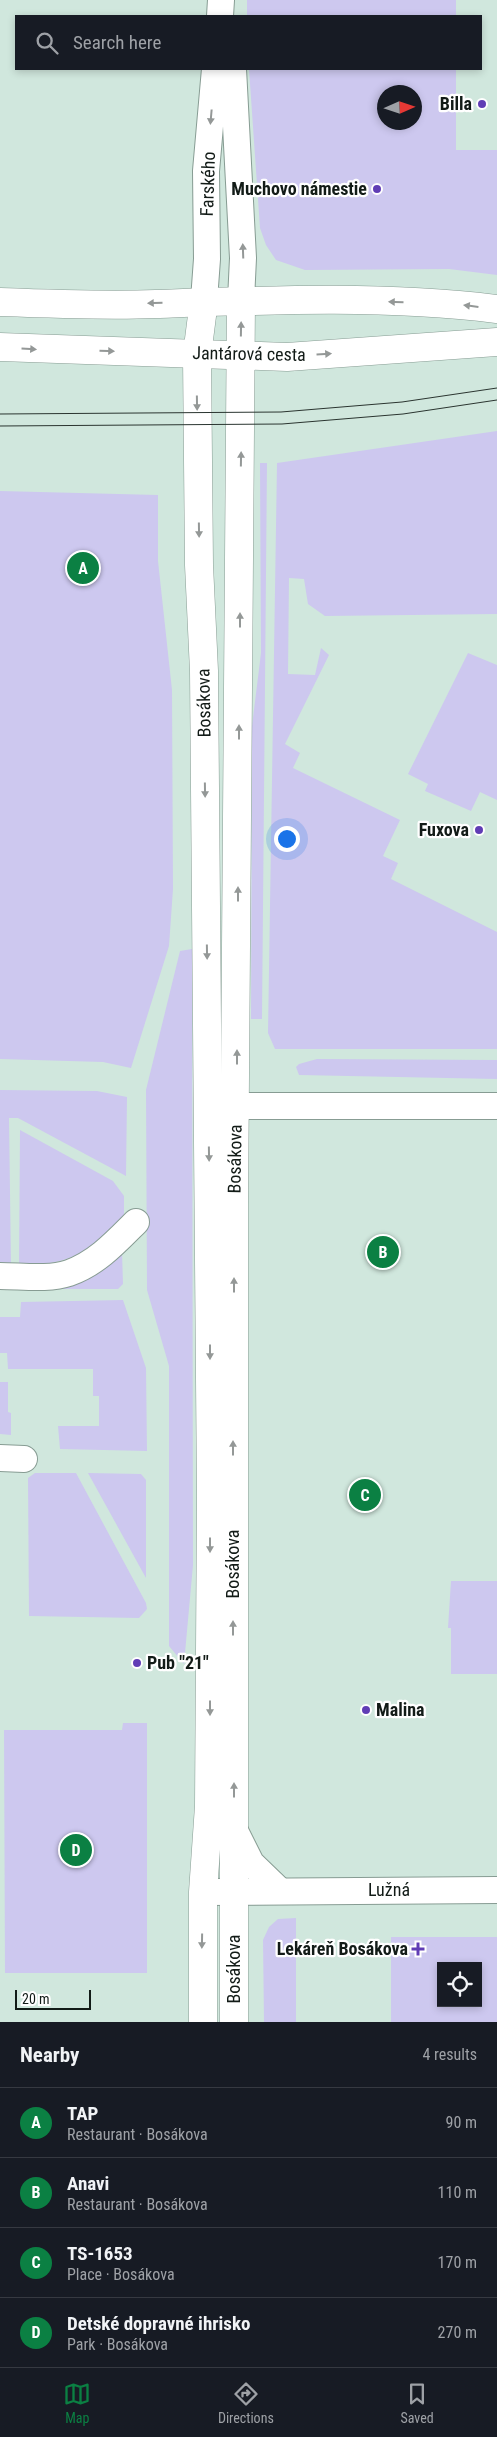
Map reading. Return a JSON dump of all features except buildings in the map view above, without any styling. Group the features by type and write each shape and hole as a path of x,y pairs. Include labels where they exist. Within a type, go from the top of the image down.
{"street":[{"path":"220,15 221,0"},
{"path":"229,0 230,15"},
{"name":"Farského","path":"204,300 207,258 206,171 215,70"},
{"name":"Farského","path":"233,70 243,258 241,300"},
{"path":"0,302 72,304 156,304 204,300 444,302 497,309"},
{"name":"Bosákova","path":"203,2022 203,1892 209,1806 209,1106 204,671 199,565 197,354 204,300"},
{"name":"Bosákova","path":"234,2022 232,1497 241,300"},
{"name":"Jantárová cesta","path":"0,347 240,357 287,357 497,342"},
{"name":"Bosákova","path":"209,1106 497,1106"},
{"path":"0,1276 45,1276 68,1273 90,1263 112,1246 136,1222"},
{"path":"234,1829 251,1863 280,1890"},
{"name":"Lužná","path":"203,1892 497,1890"}],"shaded area":[{"path":"247,0 456,0 456,15 247,15"},
{"name":"Muchovo námestie","path":"249,70 456,70 456,150 497,150 497,275 449,269 305,270 276,260 266,245 260,228"},
{"path":"497,431 497,614 325,616 308,604 304,579 289,578 288,674 315,675 321,648 329,655 285,744 300,753 293,768 400,820 383,856 398,863 391,879 497,932 497,1049 275,1049 268,1033 277,463"},
{"path":"260,463 267,463 262,1019 251,1019 252,726 261,653"},
{"path":"0,491 158,495 158,561 172,690 173,889 169,946 131,1068 103,1062 0,1059"},
{"path":"468,653 497,665 497,800 480,792 471,811 425,791 428,784 408,774"},
{"path":"192,949 193,1565 184,1664 169,1646 169,1366 147,1290 146,1090 180,951"},
{"path":"317,1059 497,1060 497,1079 299,1075 296,1067 299,1064"},
{"path":"0,1090 97,1091 127,1097 126,1176 18,1118 9,1118 11,1267 0,1266"},
{"path":"20,1130 113,1181 124,1196 124,1215 112,1228 78,1254 53,1263 19,1266"},
{"path":"122,1252 123,1284 118,1289 49,1289 97,1271 114,1260"},
{"path":"123,1300 146,1368 147,1451 60,1449 58,1426 99,1426 99,1396 93,1396 93,1369 8,1369 7,1353 0,1353 0,1317 20,1317 21,1302"},
{"path":"0,1382 8,1382 8,1412 11,1413 11,1435 0,1434"},
{"path":"35,1473 76,1473 146,1603 147,1609 139,1618 29,1616 28,1478"},
{"path":"88,1473 141,1474 146,1480 146,1578"},
{"path":"451,1581 497,1581 497,1674 451,1674 451,1628 448,1628"},
{"path":"123,1723 147,1723 147,1973 5,1973 4,1730 122,1730"},
{"path":"296,1918 296,2022 264,2022 263,1940 269,1927 278,1919"},
{"path":"391,1937 497,1937 497,2022 391,2022"}],"tram line":[{"path":"0,414 281,412 402,402 497,388"},
{"path":"0,426 282,424 403,414 497,400"}],"place":[{"name":"Billa","path":"482,104"},
{"name":"Muchovo námestie","path":"377,189"},
{"name":"TAP","path":"83,568"},
{"name":"Fuxova","path":"479,830"},
{"name":"Anavi","path":"383,1252"},
{"name":"TS-1653","path":"365,1495"},
{"name":"Pub \"21\"","path":"137,1663"},
{"name":"Malina","path":"366,1710"},
{"name":"Detské dopravné ihrisko","path":"76,1850"},
{"name":"Lekáreň Bosákova","path":"418,1949"}]}
